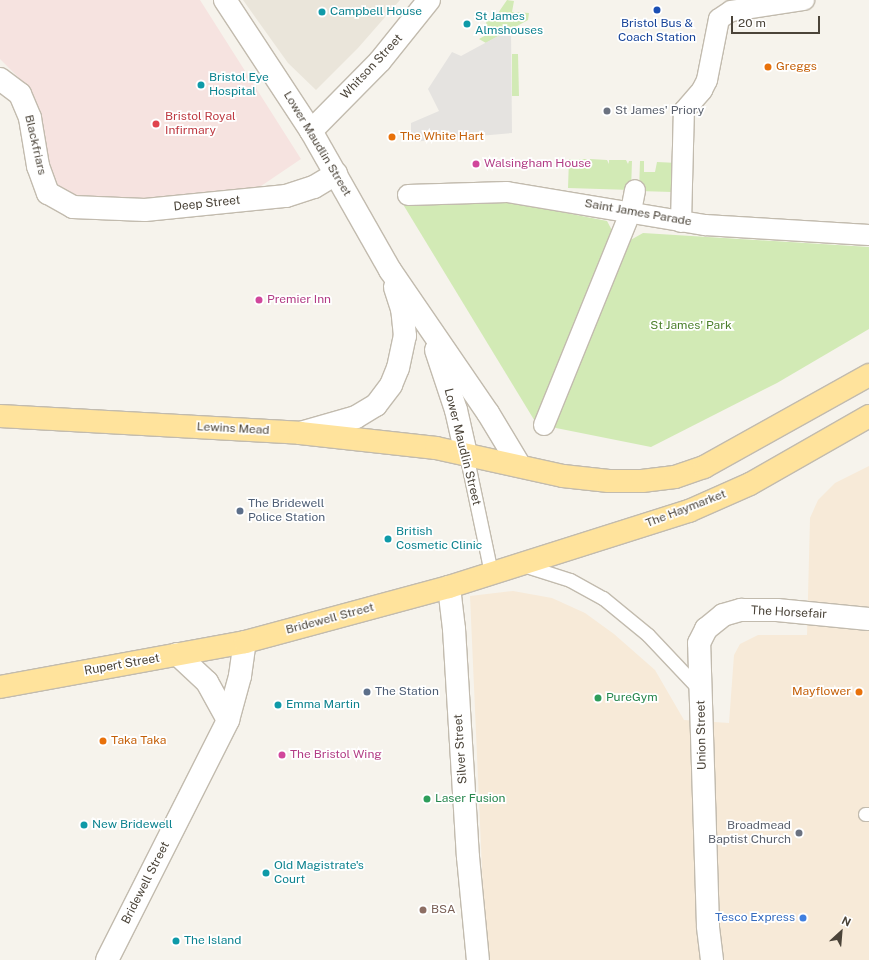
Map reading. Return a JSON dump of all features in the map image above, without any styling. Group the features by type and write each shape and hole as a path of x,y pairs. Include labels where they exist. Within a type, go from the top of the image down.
{"main road":[{"path":"466,454 563,476 608,481 675,477 704,468 869,375"},
{"name":"Lewins Mead","path":"0,416 300,433 416,446 466,454"},
{"name":"The Haymarket","path":"491,573 689,511 750,484 869,416"},
{"name":"Bridewell Street","path":"245,642 449,587 491,573"},
{"name":"Rupert Street","path":"0,687 245,642"}],"street":[{"name":"Lower Maudlin Street","path":"225,0 311,131 390,270 488,413 520,466"},
{"name":"Whitson Street","path":"311,131 380,61 429,0"},
{"path":"681,222 684,111 702,90 707,80 719,18 731,11 804,0"},
{"name":"Blackfriars","path":"0,79 20,94 30,118 38,166 48,193 73,207"},
{"name":"Deep Street","path":"73,207 146,210 286,196 314,187 336,174"},
{"path":"544,425 631,211 635,190"},
{"name":"Saint James Parade","path":"408,195 507,192 631,211 681,222 869,235"},
{"name":"Lower Maudlin Street","path":"300,433 356,417 376,404 391,385 398,368 405,336 402,309 390,270"},
{"name":"Lower Maudlin Street","path":"426,323 456,410 466,454"},
{"name":"Silver Street","path":"449,587 454,629 468,849 478,960"},
{"name":"The Horsefair","path":"701,691 699,643 706,629 723,615 741,610 777,610 869,619"},
{"name":"Bridewell Street","path":"107,960 228,720 240,676 245,642"},
{"path":"177,654 207,682 228,720"},
{"name":"Union Street","path":"701,691 708,926 712,960"}],"lane":[{"name":"Lower Maudlin Street","path":"466,454 491,573"},
{"name":"Union Street","path":"517,564 570,580 603,598 648,635 701,691"}],"shaded area":[{"name":"Bristol Royal Infirmary","path":"0,0 200,0 301,159 252,192 133,204 71,201 39,164 29,88 0,59"},
{"path":"243,0 400,0 358,48 316,90 288,63"},
{"path":"511,29 512,133 411,142 411,123 439,111 428,89 452,52 461,56"},
{"path":"869,466 869,960 486,960 470,596 513,591 552,598 585,613 614,634 655,670 684,720 729,723 734,655 740,644 758,635 807,635 810,518 818,500 835,483"}],"green space":[{"path":"507,0 514,1 512,12 529,13 528,20 486,43 479,39 488,34 486,21 494,19"},
{"path":"512,54 518,54 519,96 512,96"},
{"path":"569,159 587,159 589,163 590,159 607,160 609,164 609,160 626,160 628,164 629,161 632,161 631,190 568,188"},
{"path":"640,161 644,161 644,172 655,172 657,162 678,163 672,192 639,191"},
{"path":"401,201 506,201 607,221 614,234 536,423"},
{"name":"St James' Park","path":"643,233 869,247 869,329 777,383 651,447 551,427 627,242"}],"place":[{"name":"Bristol Bus & Coach Station","path":"657,10"},
{"name":"Campbell House","path":"322,12"},
{"name":"St James Almshouses","path":"467,24"},
{"name":"Greggs","path":"768,67"},
{"name":"Bristol Eye Hospital","path":"201,85"},
{"name":"St James' Priory","path":"607,111"},
{"name":"Bristol Royal Infirmary","path":"156,124"},
{"name":"The White Hart","path":"392,137"},
{"name":"Walsingham House","path":"476,164"},
{"name":"Premier Inn","path":"259,300"},
{"name":"The Bridewell Police Station","path":"240,511"},
{"name":"British Cosmetic Clinic","path":"388,539"},
{"name":"The Station","path":"367,692"},
{"name":"Mayflower","path":"859,692"},
{"name":"PureGym","path":"598,698"},
{"name":"Emma Martin","path":"278,705"},
{"name":"Taka Taka","path":"103,741"},
{"name":"The Bristol Wing","path":"282,755"},
{"name":"Laser Fusion","path":"427,799"},
{"name":"New Bridewell","path":"84,825"},
{"name":"Broadmead Baptist Church","path":"799,833"},
{"name":"Old Magistrate's Court","path":"266,873"},
{"name":"BSA","path":"423,910"},
{"name":"Tesco Express","path":"803,918"},
{"name":"The Island","path":"176,941"}]}
